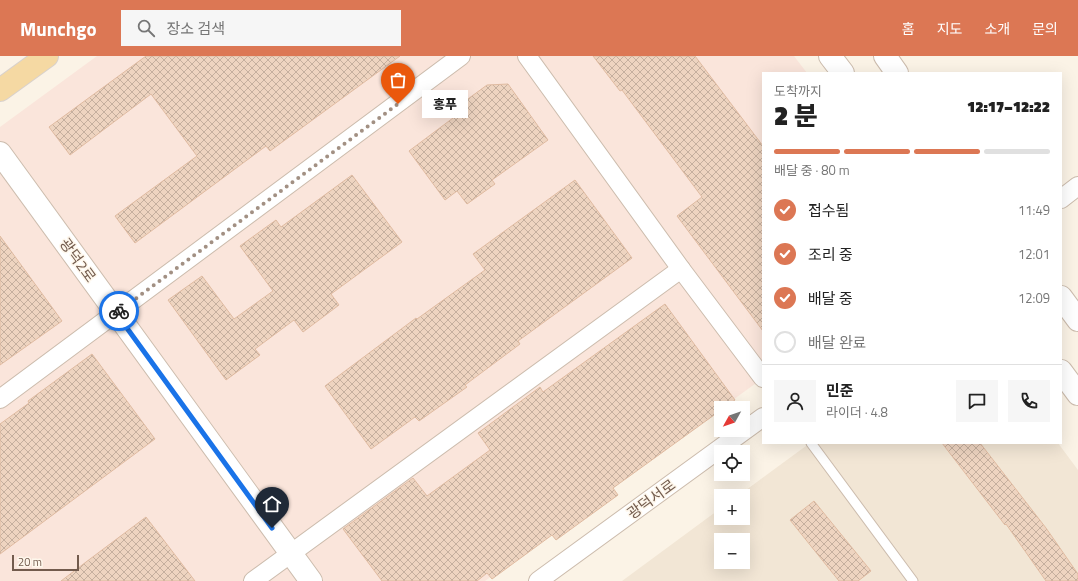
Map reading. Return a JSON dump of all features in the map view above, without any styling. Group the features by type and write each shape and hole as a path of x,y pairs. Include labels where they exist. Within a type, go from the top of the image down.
{"main road":[{"path":"0,90 47,56"}],"street":[{"path":"0,399 461,56"},
{"path":"527,56 681,269 762,377"},
{"path":"830,56 842,72"},
{"path":"885,56 896,72"},
{"name":"광덕2로","path":"0,153 311,581"},
{"path":"1062,198 1078,186"},
{"path":"253,581 681,269"},
{"path":"1062,298 1078,320"},
{"path":"1062,372 1078,394"},
{"name":"광덕서로","path":"538,581 762,418"}],"lane":[{"path":"812,444 913,581"}],"shaded area":[{"path":"97,56 794,56 806,72 762,72 762,379 732,401 714,401 714,414 485,581 0,581 0,127"},
{"path":"809,444 1059,444 1078,470 1078,581 622,581 714,513 714,525 750,525 750,489 748,489"}],"building":[{"path":"146,56 400,56 270,151 266,146 135,243 115,216 197,156 151,94 70,155 49,127"},
{"path":"593,56 695,56 762,145 762,330 677,216 702,197 622,90 620,91"},
{"path":"508,84 548,140 492,180 495,184 467,204 457,191 445,200 409,151 461,112 457,107 487,85"},
{"path":"352,175 402,242 331,294 339,305 303,332 294,320 255,349 260,355 226,380 168,300 202,276 234,319 273,291 240,246 276,220 281,227"},
{"path":"575,180 632,258 518,341 520,344 465,385 467,387 419,421 415,417 371,449 325,386 416,318 417,319 485,270 473,254"},
{"path":"0,236 62,321 0,365"},
{"path":"665,304 735,400 714,401 714,415 613,488 618,495 556,540 552,535 492,579 487,573 477,581 382,581 343,529 413,478 427,496 490,450 478,433 540,387 543,392"},
{"path":"92,354 155,439 0,554 0,424 29,403 28,401"},
{"path":"943,444 981,444 1046,528 1078,574 1078,581 1046,581 1006,524 1005,525"},
{"path":"814,501 871,571 858,581 839,581 790,520"},
{"path":"146,517 195,581 61,581 86,562"}],"way so far":[{"path":"119,311 398,104"}],"place":[{"name":"홍푸","path":"398,104"}],"route":[{"path":"119,311 116,313 272,528"}]}
